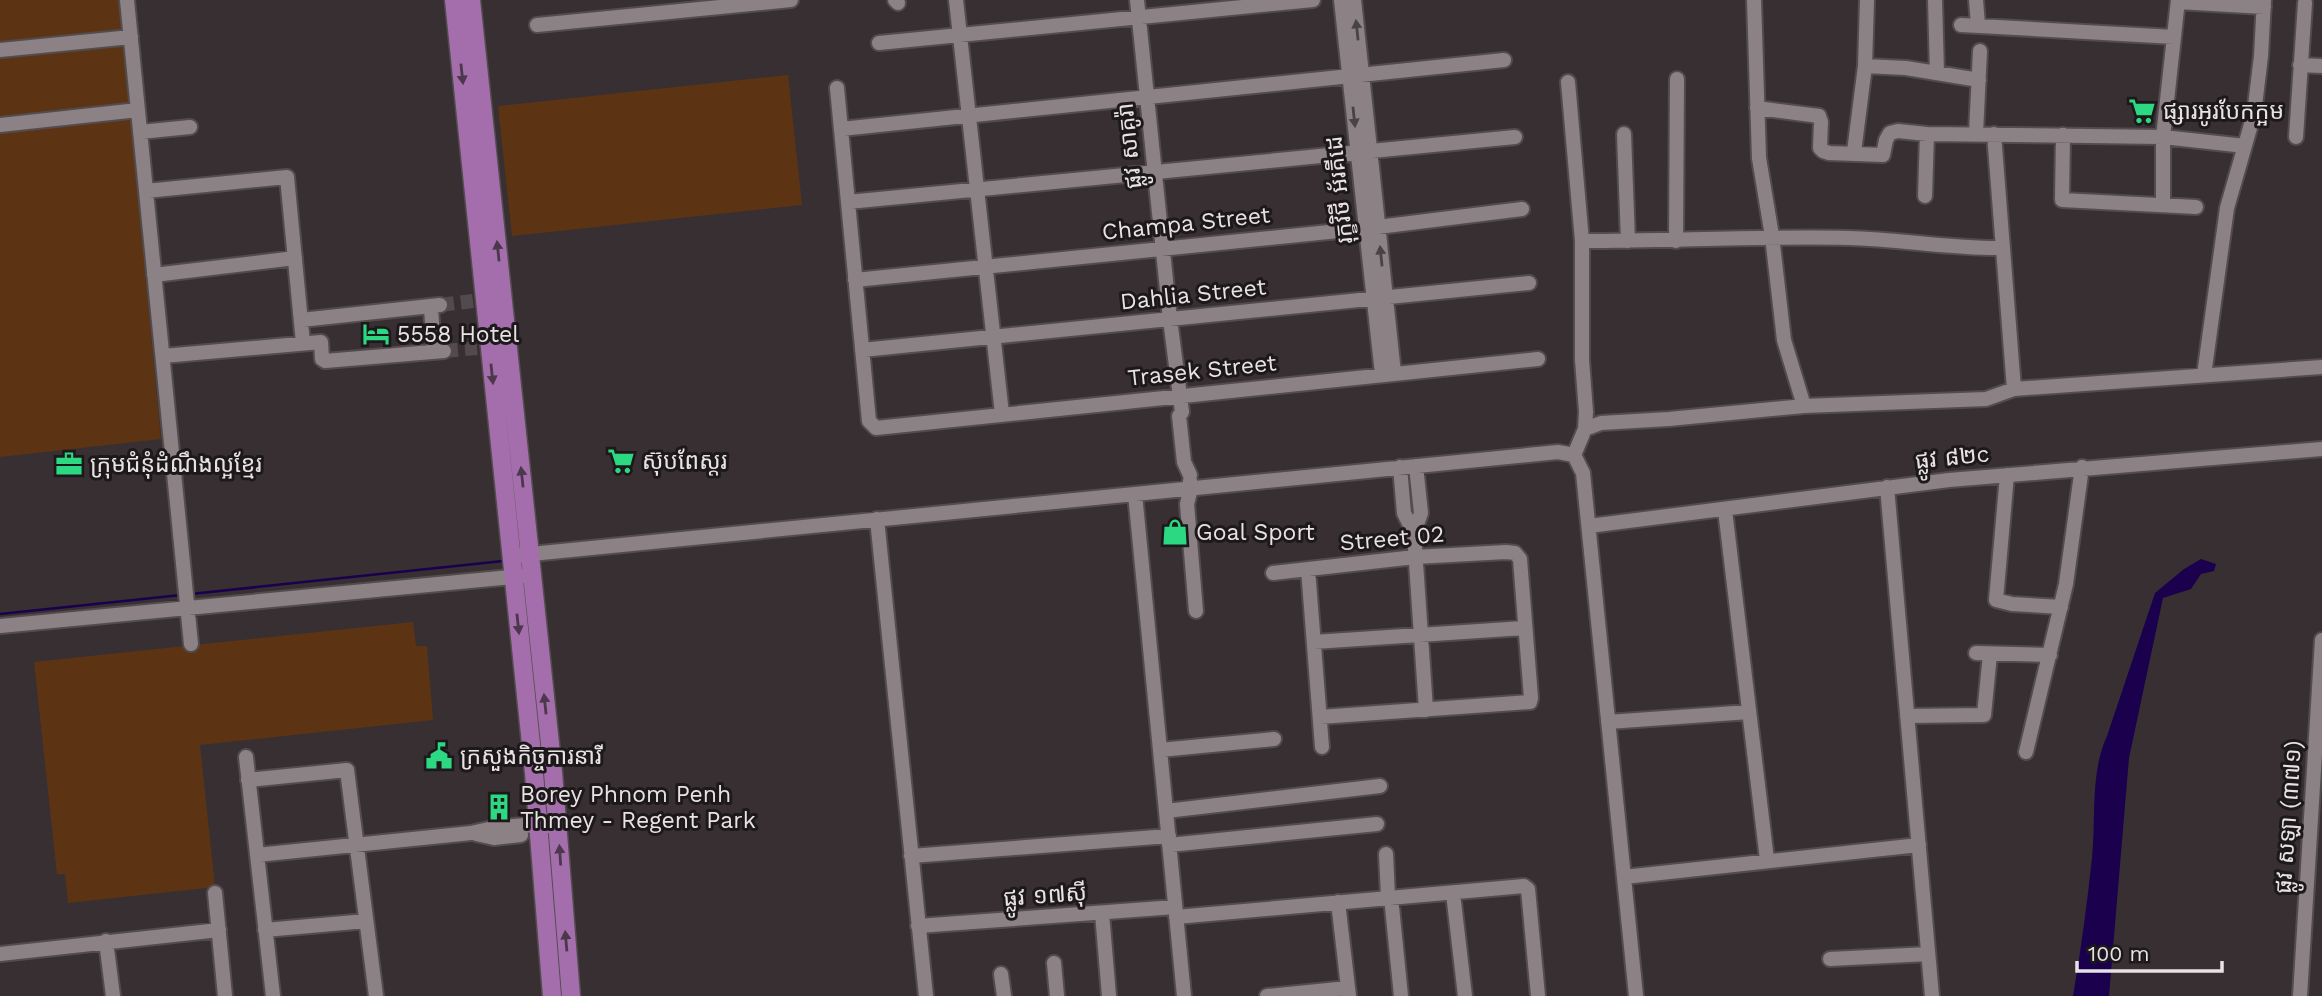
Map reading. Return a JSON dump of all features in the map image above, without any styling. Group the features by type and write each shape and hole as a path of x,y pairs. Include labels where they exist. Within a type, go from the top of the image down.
{"main road":[{"path":"454,0 487,300 530,554 571,996"},
{"path":"471,0 487,300 483,347 511,556 552,996"}],"street":[{"path":"127,0 191,644"},
{"path":"537,25 791,0"},
{"path":"956,0 1002,414"},
{"name":"ផ្លូវ សាគូរ៉ា","path":"1137,0 1170,319 1182,412 1186,415 1191,475 1187,503 1196,611"},
{"path":"879,43 1313,0"},
{"name":"រុក្ខវិថី អ័រគីដេ","path":"1341,0 1356,76"},
{"name":"រុក្ខវិថី អ័រគីដេ","path":"1354,0 1356,76 1388,374"},
{"path":"1754,0 1759,158 1772,236 1784,340 1804,406"},
{"path":"1854,152 1864,66 1867,0"},
{"path":"1935,0 1937,73"},
{"path":"1976,0 1978,25"},
{"path":"2162,205 2163,137 2178,1 2264,4 2254,114 2227,208 2204,375"},
{"path":"2296,137 2305,4"},
{"path":"1961,25 2174,37"},
{"path":"0,50 131,37"},
{"path":"1976,133 1980,51"},
{"path":"841,129 1504,60"},
{"path":"2300,65 2322,66"},
{"path":"1864,66 1979,80"},
{"path":"1676,241 1677,79"},
{"path":"1568,82 1582,241 1581,360 1585,429 1574,454"},
{"path":"837,88 862,350"},
{"path":"1757,108 1819,116 1820,148 1823,151 1883,155 1890,133 1898,131 1927,134 2163,137 2245,146"},
{"path":"0,125 138,110"},
{"path":"140,132 190,127"},
{"path":"1624,134 1628,241"},
{"path":"1925,196 1927,134"},
{"path":"1994,134 2014,389"},
{"path":"2063,135 2063,200 2196,207"},
{"path":"848,202 1515,137"},
{"path":"146,191 287,177 303,343"},
{"name":"Champa Street","path":"855,280 1522,209"},
{"path":"1582,241 1676,241 1772,236 1852,238 1956,247 2003,248"},
{"path":"155,275 295,258"},
{"name":"Dahlia Street","path":"862,350 1529,283"},
{"path":"301,320 319,318 436,307 439,352 325,361 322,359 319,318"},
{"path":"163,356 321,342"},
{"name":"Trasek Street","path":"862,350 869,421 876,428 1538,359"},
{"path":"1585,429 1601,423 1804,406 1986,399 2014,389 2322,367"},
{"name":"ផ្លូវ ៨២c","path":"1588,526 1887,487 2082,467 2322,449"},
{"path":"511,556 1135,494 1191,475 1400,467 1558,452 1574,454"},
{"path":"1574,454 1583,472 1636,995 1621,996"},
{"path":"1416,466 1421,513 1414,533 1415,558 1426,710"},
{"path":"1400,467 1404,513 1414,533"},
{"path":"2026,752 2061,607 2082,467"},
{"path":"2007,475 1996,600 2012,604 2061,607"},
{"path":"1887,487 1932,996"},
{"path":"1135,494 1184,996"},
{"path":"1725,510 1767,860"},
{"path":"877,519 926,996"},
{"name":"Street 02","path":"1273,573 1415,558 1507,552 1520,559 1524,628"},
{"path":"1308,569 1322,747"},
{"path":"0,626 532,575"},
{"path":"1314,642 1524,628 1531,698 1530,702 1320,717"},
{"name":"ផ្លូវ សឡា (៣៧១)","path":"2300,996 2322,640"},
{"path":"1907,716 1984,715 1983,654 2050,655"},
{"path":"1608,722 1749,712"},
{"path":"1160,750 1274,739"},
{"path":"246,757 273,996"},
{"path":"248,780 347,770 376,996"},
{"path":"1166,811 1380,786"},
{"path":"911,856 1377,824"},
{"path":"257,855 471,833 493,828 557,825"},
{"path":"1624,877 1919,845"},
{"path":"1386,854 1401,996"},
{"name":"ផ្លូវ ១៧ស៊ី","path":"918,926 1102,913 1176,912 1338,902 1524,886 1528,889 1538,996"},
{"path":"215,893 225,996"},
{"path":"1453,893 1465,996"},
{"path":"1267,996 1348,992 1338,902"},
{"path":"1102,913 1109,996"},
{"path":"265,930 366,921"},
{"path":"0,954 219,930"},
{"path":"106,941 113,996"},
{"path":"1829,959 1928,954"},
{"path":"1054,963 1058,996"},
{"path":"1001,974 1004,996"}],"shaded area":[{"path":"0,0 119,0 161,439 0,457"},
{"path":"788,75 802,205 512,236 498,106"},
{"path":"2201,559 2216,564 2214,571 2201,574 2191,589 2163,598 2129,758 2109,996 2073,996 2090,875 2096,780 2102,750 2155,593"},
{"path":"413,622 416,646 427,646 433,720 200,745 215,887 68,903 65,874 57,874 34,662"}],"waterway":[{"path":"191,594 503,561"},
{"path":"0,614 181,595"}],"tunnel":[{"path":"440,305 473,301"},
{"path":"444,351 477,348"}],"place":[{"name":"ផ្សារអូរបែកក្អម","path":"2142,111"},
{"name":"5558 Hotel","path":"376,334"},
{"name":"ស៊ុបពែស្តរ","path":"621,461"},
{"name":"ក្រុមជំនុំដំណឹងល្អខ្មែរ","path":"69,464"},
{"name":"Goal Sport","path":"1175,532"},
{"name":"ក្រសួងកិច្ចការនារី","path":"439,756"},
{"name":"Borey Phnom Penh Thmey - Regent Park","path":"499,807"}]}
